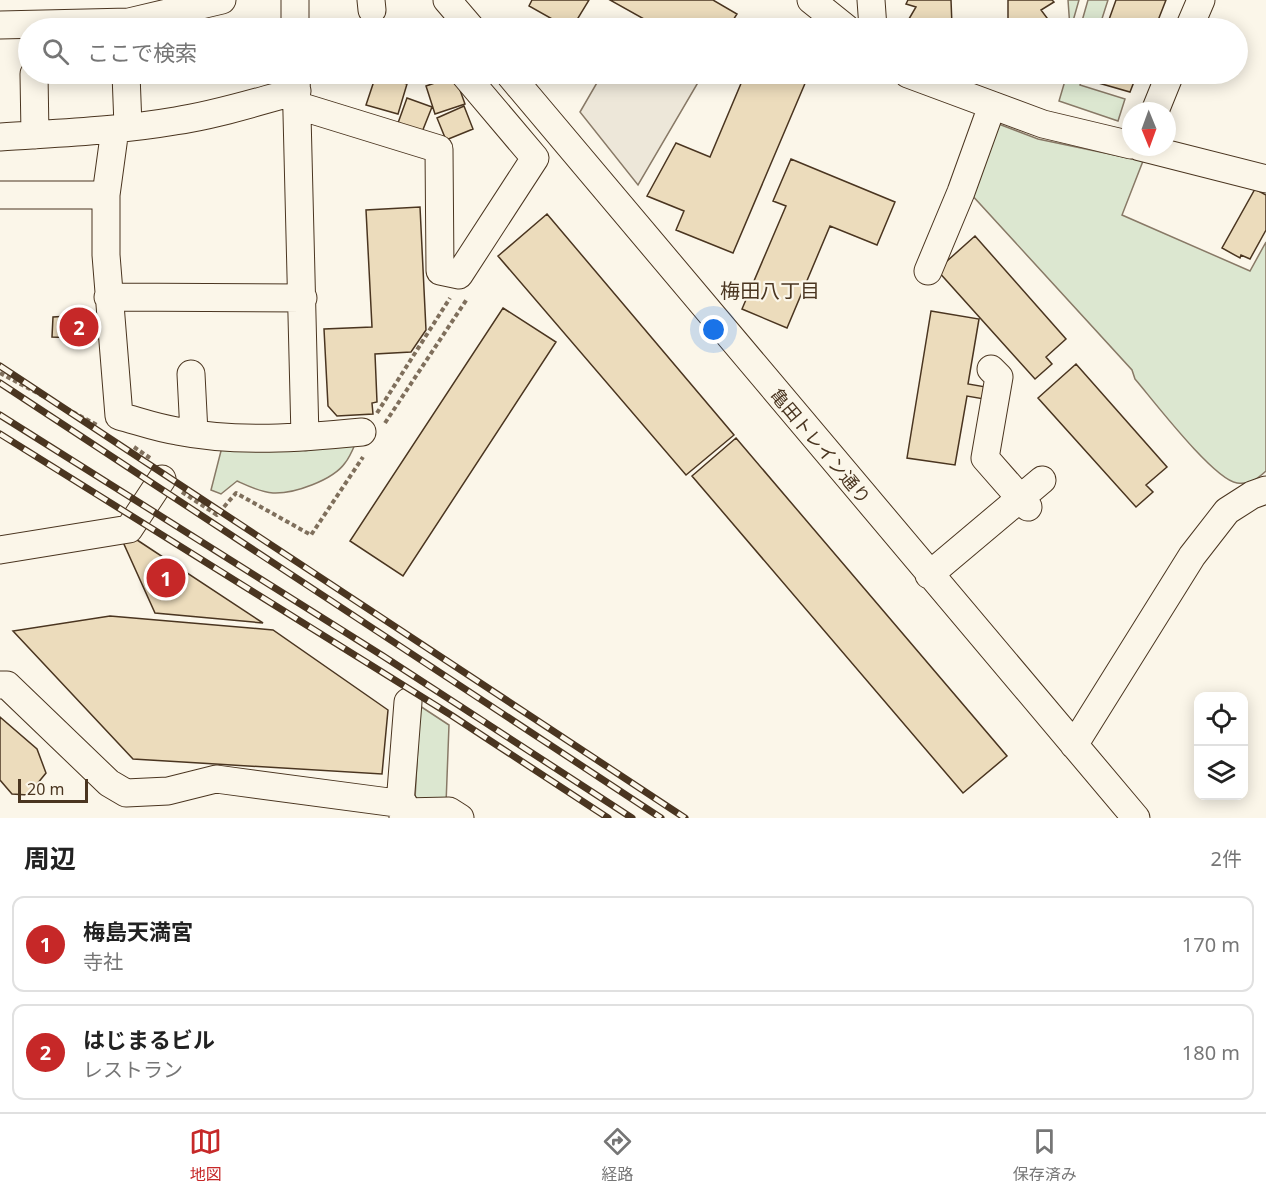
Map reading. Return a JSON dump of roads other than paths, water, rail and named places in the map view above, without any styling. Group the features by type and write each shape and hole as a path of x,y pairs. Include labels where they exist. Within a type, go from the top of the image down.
{"street":[{"path":"141,18 158,8 222,0"},
{"path":"295,0 295,18"},
{"path":"447,0 462,18"},
{"path":"811,0 834,18"},
{"path":"871,0 872,18"},
{"path":"1193,18 1201,0"},
{"path":"0,25 18,26"},
{"path":"34,84 35,135"},
{"path":"125,84 122,128 106,195 108,297 118,416 177,431 217,436 305,437 362,432"},
{"path":"0,137 122,128 175,121 228,110 296,90 439,149 440,271 459,275 535,158 472,84"},
{"name":"亀田トレイン通り","path":"516,84 1136,818"},
{"path":"934,84 1044,124 1122,143"},
{"path":"1159,102 1166,84"},
{"path":"296,90 305,437"},
{"path":"928,272 961,192 992,106"},
{"path":"1175,156 1266,179"},
{"path":"0,195 106,195"},
{"path":"108,297 303,297"},
{"path":"991,369 999,377 985,458 1024,503"},
{"path":"191,374 194,434"},
{"path":"0,550 129,529 162,479"},
{"path":"929,574 1024,503 1042,480"},
{"path":"1074,745 1192,556 1227,511 1252,495 1266,490"},
{"path":"0,685 7,685 109,783 126,793 168,791 216,779 402,811 449,811 460,818"},
{"path":"402,811 408,702"}],"railway":[{"path":"0,366 685,818"},
{"path":"0,383 661,818"},
{"path":"0,415 383,656 632,818"},
{"path":"0,434 451,715 608,818"}],"place":[{"name":"はじまるビル","path":"79,327"},
{"name":"梅島天満宮","path":"166,578"}],"district":[{"name":"梅田八丁目","path":"770,290"}]}
